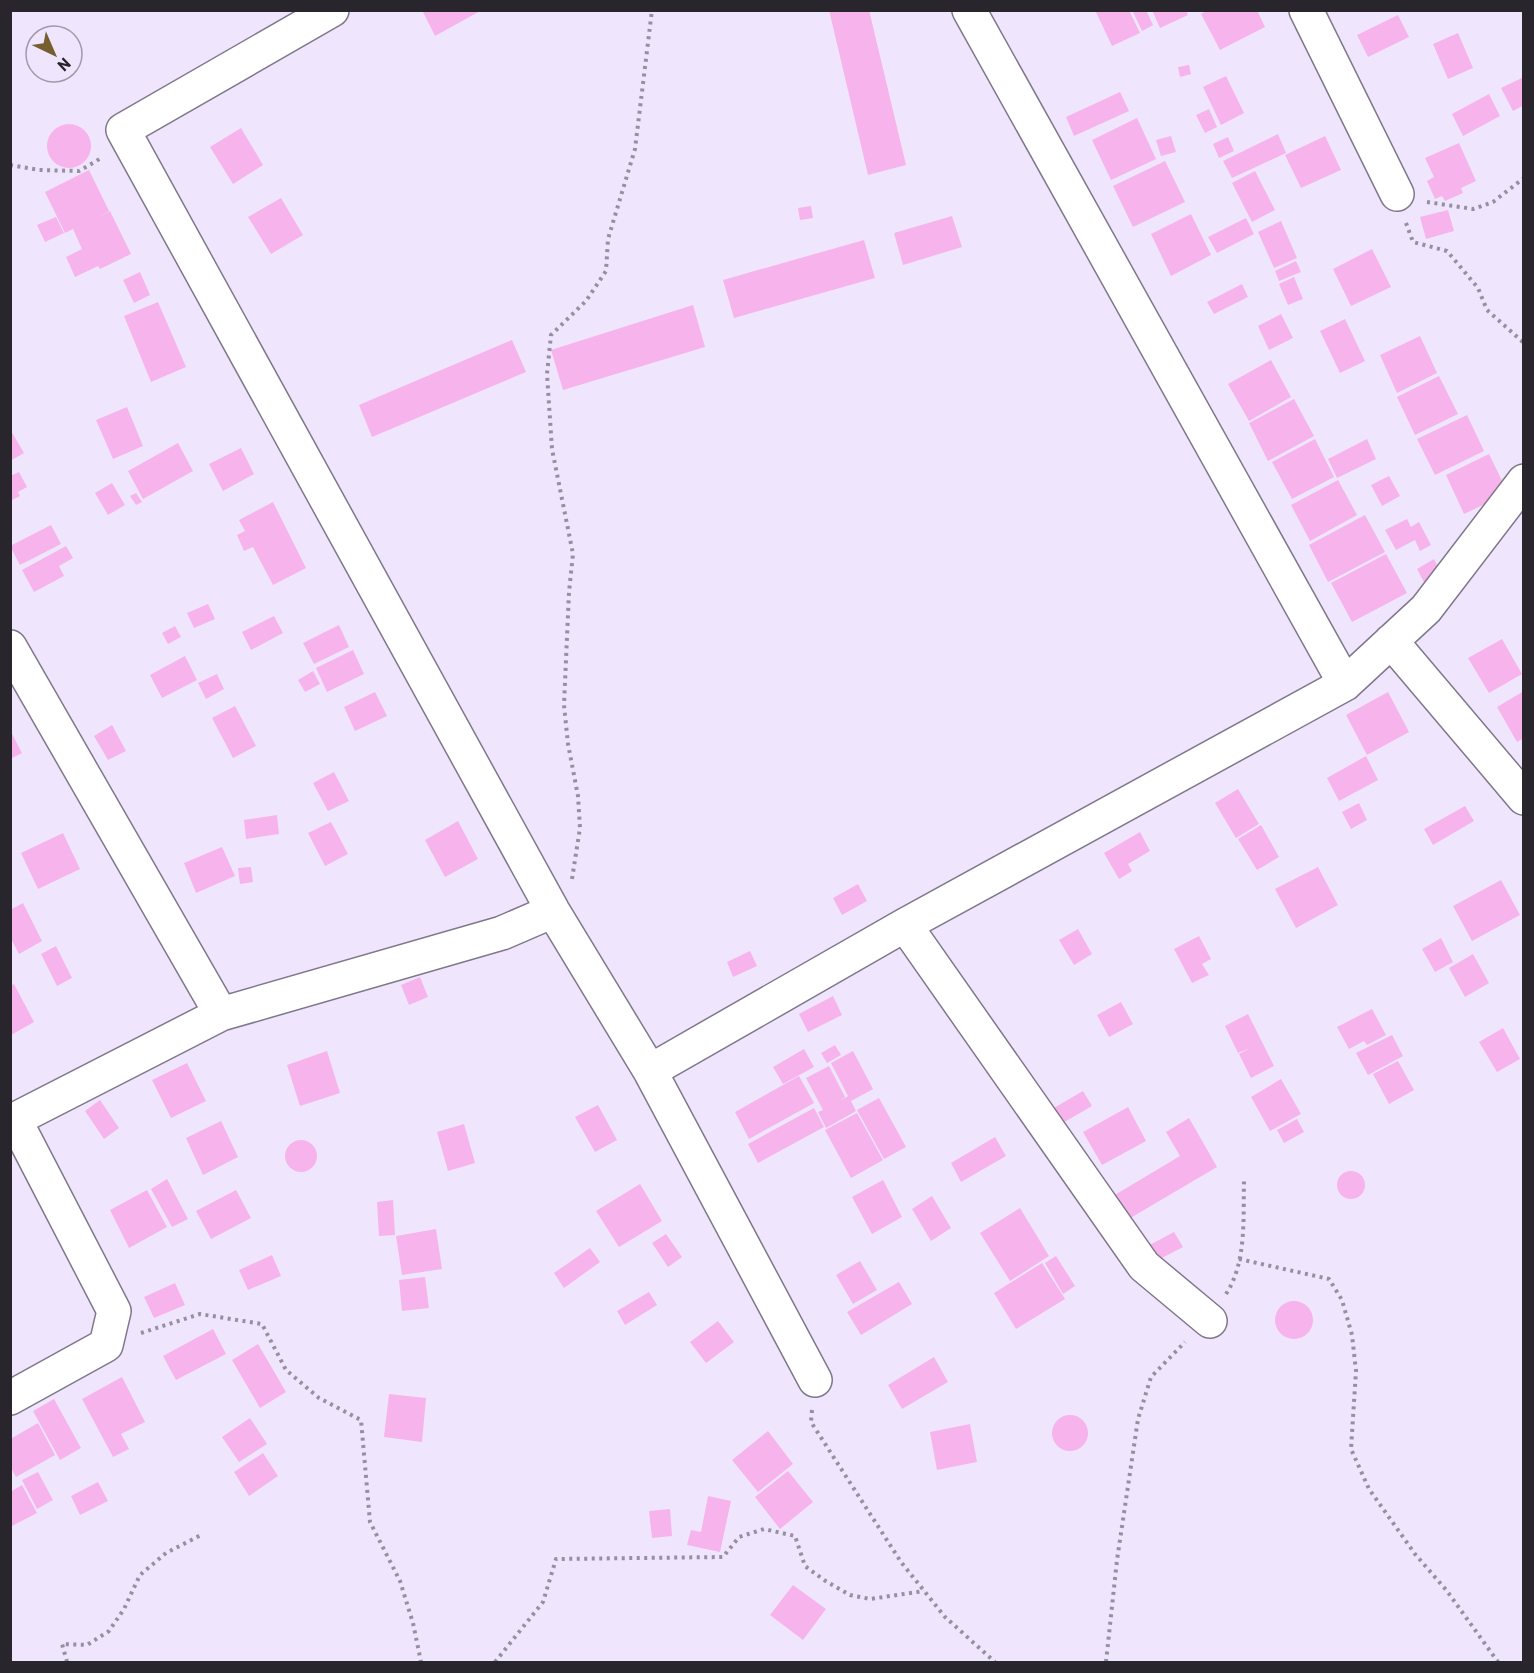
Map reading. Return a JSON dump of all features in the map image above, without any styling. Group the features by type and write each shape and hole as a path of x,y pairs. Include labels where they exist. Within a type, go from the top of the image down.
{"street":[{"path":"333,10 123,130 553,911 650,1071 815,1380"},
{"path":"969,10 1345,684"},
{"path":"1306,10 1397,194"},
{"path":"650,1071 905,925 1345,684 1426,609 1524,481"},
{"path":"1391,641 1524,798"},
{"path":"10,647 221,1014"},
{"path":"10,1398 106,1345 114,1311 13,1121 221,1014 502,933 553,911"},
{"path":"905,925 1144,1266 1209,1321"}],"path":[{"path":"553,911 571,886 580,828 578,796 568,744 564,705 573,554 552,449 547,374 551,335 586,301 606,271 608,239 635,149 652,10"},
{"path":"10,165 39,170 79,171 130,142"},
{"path":"1397,194 1435,205 1473,209 1493,202 1524,178"},
{"path":"1397,194 1413,242 1447,252 1478,288 1487,310 1524,343"},
{"path":"1106,1662 1138,1419 1151,1377 1176,1350 1209,1321 1232,1286 1242,1248 1244,1181"},
{"path":"1239,1259 1329,1279 1342,1300 1352,1335 1356,1371 1352,1449 1369,1490 1414,1554 1447,1591 1498,1662"},
{"path":"106,1345 200,1314 262,1324 286,1370 319,1398 361,1420 370,1522 400,1581 413,1623 421,1662"},
{"path":"815,1380 811,1422 901,1562 945,1617 995,1662"},
{"path":"495,1662 543,1602 556,1559 723,1557 739,1537 765,1529 795,1536 806,1566 850,1595 870,1599 924,1591"},
{"path":"67,1662 62,1644 87,1645 109,1631 124,1609 140,1575 166,1554 201,1535"}],"building":[{"path":"422,10 482,10 435,36"},
{"path":"829,10 869,10 906,165 868,175"},
{"path":"1095,10 1129,10 1140,33 1112,46"},
{"path":"1132,10 1146,10 1153,25 1142,31"},
{"path":"1152,10 1186,10 1188,15 1160,28"},
{"path":"1208,10 1257,10 1265,27 1220,50 1201,14"},
{"path":"1398,15 1409,37 1368,57 1357,35"},
{"path":"1458,33 1473,68 1448,79 1433,44"},
{"path":"1189,65 1191,74 1180,77 1178,67"},
{"path":"1226,76 1244,113 1221,125 1203,87"},
{"path":"1524,77 1524,105 1513,111 1501,88"},
{"path":"1120,92 1129,111 1074,136 1066,117"},
{"path":"1489,94 1500,116 1463,136 1452,114"},
{"path":"1209,109 1217,127 1205,133 1196,115"},
{"path":"1137,118 1156,159 1111,180 1092,140"},
{"path":"69,124 85,130 91,146 85,162 69,168 53,162 47,146 53,130"},
{"path":"241,128 263,165 233,184 210,147"},
{"path":"1278,134 1286,153 1232,178 1223,161"},
{"path":"1171,136 1176,152 1161,156 1156,140"},
{"path":"1325,136 1341,170 1301,188 1285,155"},
{"path":"1228,137 1234,151 1219,158 1213,144"},
{"path":"1459,143 1476,181 1461,188 1463,193 1445,201 1442,196 1435,199 1427,181 1434,177 1425,158"},
{"path":"1165,161 1185,202 1133,227 1113,186"},
{"path":"89,170 109,211 96,218 110,211 131,254 100,269 98,266 75,277 66,257 82,249 73,229 65,233 45,192"},
{"path":"1255,171 1275,210 1252,222 1232,183"},
{"path":"281,198 303,235 271,254 248,217"},
{"path":"811,206 813,218 800,220 798,208"},
{"path":"1448,210 1454,231 1426,239 1420,217"},
{"path":"1191,214 1211,255 1171,276 1151,234"},
{"path":"952,216 962,247 903,265 894,233"},
{"path":"56,217 64,233 45,242 37,225"},
{"path":"1246,218 1254,234 1217,253 1208,237"},
{"path":"1281,221 1297,258 1274,268 1258,232"},
{"path":"864,240 875,278 734,318 723,280"},
{"path":"1372,249 1391,287 1351,306 1333,269"},
{"path":"1296,261 1301,272 1279,281 1275,271"},
{"path":"140,272 150,295 134,303 123,280"},
{"path":"1294,277 1303,299 1288,305 1279,284"},
{"path":"1242,284 1248,297 1214,314 1207,302"},
{"path":"158,302 186,367 151,382 124,316"},
{"path":"693,305 705,347 563,390 551,350"},
{"path":"1281,314 1293,338 1269,350 1258,326"},
{"path":"1345,319 1365,361 1340,373 1320,331"},
{"path":"1420,336 1437,373 1397,393 1380,355"},
{"path":"512,340 526,372 372,437 359,405"},
{"path":"1271,360 1291,397 1249,421 1228,384"},
{"path":"1439,376 1458,414 1415,435 1397,397"},
{"path":"1294,399 1314,436 1268,461 1249,423"},
{"path":"127,407 143,446 113,459 96,420"},
{"path":"1467,415 1484,451 1435,475 1417,439"},
{"path":"10,429 24,453 10,461"},
{"path":"1315,439 1334,477 1292,499 1272,462"},
{"path":"1367,439 1376,459 1337,478 1328,459"},
{"path":"178,443 193,471 143,499 128,471"},
{"path":"241,448 254,474 223,491 209,464"},
{"path":"1489,454 1508,493 1464,514 1446,475"},
{"path":"19,472 27,487 18,492 20,496 10,501 10,476"},
{"path":"1389,476 1400,496 1382,506 1371,485"},
{"path":"1338,480 1357,515 1310,541 1291,505"},
{"path":"112,483 125,505 108,515 95,493"},
{"path":"136,493 142,502 136,505 130,496"},
{"path":"273,502 306,568 273,585 253,547 244,551 237,535 245,531 239,520"},
{"path":"1365,515 1385,552 1328,582 1309,545"},
{"path":"1407,519 1411,527 1419,522 1431,545 1420,551 1415,540 1396,550 1385,530"},
{"path":"51,525 61,544 20,565 10,546"},
{"path":"66,546 73,558 59,566 64,576 34,592 22,570"},
{"path":"1386,554 1407,593 1352,622 1331,583"},
{"path":"1434,559 1443,577 1426,586 1417,569"},
{"path":"208,604 215,619 194,628 187,613"},
{"path":"274,616 283,633 251,650 242,632"},
{"path":"339,625 349,647 314,664 303,643"},
{"path":"175,626 181,637 168,644 162,633"},
{"path":"1502,639 1522,674 1489,693 1468,658"},
{"path":"353,650 364,674 327,692 316,668"},
{"path":"185,656 197,680 162,698 150,675"},
{"path":"313,671 320,684 305,692 298,680"},
{"path":"217,674 224,689 206,699 198,683"},
{"path":"1524,691 1524,738 1517,742 1497,707"},
{"path":"375,692 387,716 355,731 344,707"},
{"path":"1388,692 1409,732 1367,755 1346,715"},
{"path":"235,706 256,746 233,758 212,718"},
{"path":"112,725 126,751 108,760 94,736"},
{"path":"10,730 22,753 10,759"},
{"path":"1366,756 1378,780 1339,801 1327,778"},
{"path":"334,772 349,801 328,811 313,783"},
{"path":"1238,789 1259,824 1236,838 1215,803"},
{"path":"1359,803 1367,820 1351,829 1342,812"},
{"path":"1465,806 1474,821 1433,845 1424,829"},
{"path":"277,815 279,834 246,839 244,820"},
{"path":"458,821 478,859 445,877 425,840"},
{"path":"331,822 348,854 325,866 308,833"},
{"path":"1261,825 1279,857 1257,870 1238,839"},
{"path":"1140,832 1150,851 1128,864 1132,871 1119,879 1104,853"},
{"path":"63,833 80,869 38,889 21,853"},
{"path":"222,847 235,876 196,893 184,863"},
{"path":"251,867 253,882 240,884 238,868"},
{"path":"1318,867 1338,905 1296,928 1275,889"},
{"path":"1501,880 1520,915 1472,941 1453,906"},
{"path":"858,884 867,901 842,915 833,898"},
{"path":"23,903 42,941 19,954 10,937 10,910"},
{"path":"1078,929 1092,954 1074,965 1059,940"},
{"path":"1199,936 1211,959 1202,964 1209,975 1192,983 1174,949"},
{"path":"1441,938 1453,962 1435,972 1422,949"},
{"path":"56,946 72,978 57,986 41,954"},
{"path":"750,951 757,966 733,977 727,962"},
{"path":"1473,954 1489,983 1465,997 1449,968"},
{"path":"420,977 428,997 409,1005 401,985"},
{"path":"14,984 34,1022 11,1035 10,986"},
{"path":"833,996 842,1015 808,1032 799,1014"},
{"path":"1121,1002 1133,1024 1109,1037 1097,1015"},
{"path":"1372,1009 1386,1035 1367,1045 1364,1041 1349,1049 1337,1027"},
{"path":"1248,1014 1274,1066 1251,1078 1239,1054 1250,1048 1238,1053 1225,1026"},
{"path":"1503,1028 1520,1059 1497,1072 1479,1042"},
{"path":"1392,1035 1403,1056 1368,1075 1356,1053"},
{"path":"835,1045 841,1055 827,1063 821,1053"},
{"path":"804,1049 814,1067 783,1084 773,1067"},
{"path":"327,1051 340,1093 300,1106 287,1065"},
{"path":"853,1051 873,1089 851,1101 856,1111 826,1128 818,1112 823,1110 806,1078 829,1066 845,1097 839,1101 848,1096 831,1063"},
{"path":"1398,1061 1414,1090 1389,1104 1373,1074"},
{"path":"187,1063 206,1101 171,1118 152,1080"},
{"path":"799,1076 814,1103 749,1139 735,1112"},
{"path":"1281,1079 1301,1114 1270,1131 1251,1097"},
{"path":"1083,1091 1092,1106 1061,1124 1052,1109"},
{"path":"879,1098 906,1147 884,1159 857,1110"},
{"path":"100,1100 119,1128 104,1139 85,1111"},
{"path":"598,1105 617,1140 595,1152 575,1117"},
{"path":"1128,1107 1146,1141 1102,1165 1083,1132"},
{"path":"814,1108 824,1127 758,1163 748,1144"},
{"path":"857,1113 883,1160 851,1178 825,1130"},
{"path":"1189,1118 1217,1167 1127,1220 1113,1196 1180,1156 1166,1132"},
{"path":"1297,1119 1304,1132 1284,1143 1277,1130"},
{"path":"221,1121 238,1157 203,1175 186,1138"},
{"path":"464,1124 475,1163 448,1171 437,1132"},
{"path":"995,1137 1006,1156 961,1182 951,1163"},
{"path":"301,1140 313,1144 317,1156 313,1168 301,1172 289,1168 285,1156 289,1144"},
{"path":"1351,1171 1361,1175 1365,1185 1361,1195 1351,1199 1341,1195 1337,1185 1341,1175"},
{"path":"167,1179 188,1219 172,1227 151,1189"},
{"path":"883,1180 902,1217 872,1234 852,1197"},
{"path":"640,1184 662,1221 619,1247 596,1211"},
{"path":"147,1190 167,1227 129,1248 110,1210"},
{"path":"236,1190 251,1218 211,1239 196,1211"},
{"path":"932,1196 951,1228 931,1241 912,1209"},
{"path":"393,1200 395,1235 379,1236 377,1202"},
{"path":"1020,1208 1049,1256 1010,1281 980,1233"},
{"path":"436,1229 442,1269 402,1275 396,1236"},
{"path":"1174,1232 1183,1247 1150,1264 1142,1249"},
{"path":"666,1234 682,1257 668,1267 652,1243"},
{"path":"590,1248 600,1262 564,1288 554,1273"},
{"path":"272,1255 281,1276 248,1290 239,1270"},
{"path":"1056,1256 1075,1286 1063,1294 1045,1263"},
{"path":"860,1261 877,1290 853,1304 836,1275"},
{"path":"1042,1263 1065,1299 1016,1329 994,1293"},
{"path":"425,1277 429,1308 402,1311 399,1280"},
{"path":"899,1282 912,1304 861,1335 847,1312"},
{"path":"175,1283 185,1305 154,1318 144,1297"},
{"path":"649,1292 657,1305 625,1325 617,1311"},
{"path":"1294,1301 1301,1302 1307,1307 1312,1313 1312,1327 1307,1333 1301,1338 1294,1339 1287,1338 1281,1333 1276,1327 1275,1320 1276,1313 1281,1307 1287,1302"},
{"path":"718,1321 734,1342 706,1363 690,1342"},
{"path":"213,1329 226,1354 176,1380 163,1356"},
{"path":"258,1344 286,1392 260,1408 232,1360"},
{"path":"934,1357 948,1382 902,1409 888,1385"},
{"path":"122,1377 145,1422 121,1434 129,1449 113,1457 82,1399"},
{"path":"389,1394 426,1398 422,1442 384,1437"},
{"path":"54,1399 81,1448 60,1460 33,1411"},
{"path":"1070,1415 1083,1420 1088,1433 1083,1446 1070,1451 1057,1446 1052,1433 1057,1420"},
{"path":"250,1418 267,1444 239,1462 222,1437"},
{"path":"38,1423 55,1455 16,1477 10,1466 10,1435 12,1438"},
{"path":"970,1424 977,1462 937,1470 930,1432"},
{"path":"768,1431 793,1464 758,1492 732,1460"},
{"path":"263,1453 278,1476 249,1496 234,1472"},
{"path":"788,1471 813,1502 780,1529 755,1497"},
{"path":"38,1472 53,1500 37,1509 22,1480"},
{"path":"98,1482 108,1501 80,1515 71,1496"},
{"path":"22,1485 37,1513 10,1527 10,1492"},
{"path":"708,1496 731,1501 720,1552 687,1545 691,1530 701,1532"},
{"path":"670,1509 672,1536 652,1538 649,1511"},
{"path":"793,1585 826,1609 803,1640 770,1615"}]}
